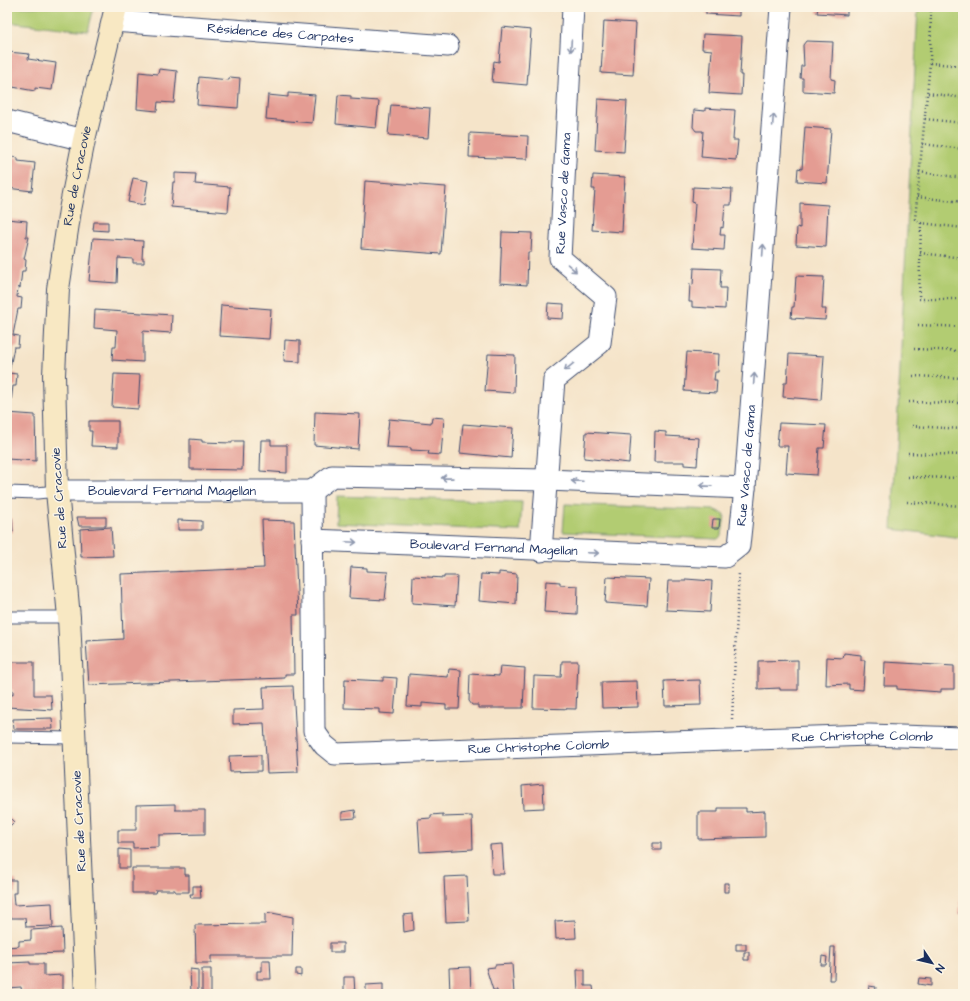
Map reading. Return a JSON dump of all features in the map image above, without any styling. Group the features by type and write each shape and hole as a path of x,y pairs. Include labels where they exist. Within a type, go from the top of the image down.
{"street":[{"name":"Rue Vasco de Gama","path":"541,551 554,380 600,343 606,298 560,258 573,7"},
{"name":"Rue Vasco de Gama","path":"728,555 739,546 745,488 781,7"},
{"name":"Résidence des Carpates","path":"115,14 448,46"},
{"name":"Rue de Cracovie","path":"86,994 69,617 57,491 54,375 58,289 70,210 84,140 115,14"},
{"path":"7,122 84,140"},
{"path":"312,540 312,491 332,476 547,480 745,488"},
{"name":"Boulevard Fernand Magellan","path":"57,491 312,491"},
{"name":"Boulevard Fernand Magellan","path":"312,540 541,551 728,555"},
{"name":"Rue Christophe Colomb","path":"312,540 314,731 324,745 335,754 869,734 963,738"}],"lane":[{"path":"7,492 37,493 57,491"},
{"path":"7,617 69,617"},
{"path":"7,737 74,738"}],"path":[{"path":"931,7 928,93 914,219 921,223 963,228"},
{"path":"930,63 963,66"},
{"path":"928,93 963,98"},
{"path":"925,119 963,123"},
{"path":"922,144 963,149"},
{"path":"919,172 963,178"},
{"path":"917,197 963,202"},
{"path":"921,223 919,299 963,299"},
{"path":"920,253 963,258"},
{"path":"918,325 963,327"},
{"path":"914,349 963,351"},
{"path":"913,376 963,378"},
{"path":"909,402 963,403"},
{"path":"912,426 963,429"},
{"path":"908,453 963,455"},
{"path":"908,477 963,478"},
{"path":"907,502 963,506"},
{"path":"728,555 740,574 731,739"}],"green space":[{"path":"7,7 94,7 88,31 7,22"},
{"path":"918,7 963,7 963,538 892,529"},
{"path":"337,496 522,502 520,531 336,523"},
{"path":"565,504 715,510 725,515 722,535 718,539 563,532"}],"building":[{"path":"706,7 739,7 739,16 706,14"},
{"path":"818,7 847,7 847,15 817,13"},
{"path":"604,21 636,23 633,75 601,73"},
{"path":"502,27 531,30 527,85 492,82 494,61 499,62"},
{"path":"703,34 742,36 740,75 742,75 741,95 709,93 712,50 702,49"},
{"path":"806,41 833,42 831,79 835,80 834,93 803,91 803,78 800,78 801,66 804,66 803,45"},
{"path":"8,52 29,54 28,59 56,63 52,90 35,88 35,91 7,86"},
{"path":"159,69 177,71 174,103 158,102 157,111 137,109 139,72 158,74"},
{"path":"199,77 229,80 230,77 240,78 238,108 197,105"},
{"path":"288,93 315,95 312,123 266,119 268,95 288,97"},
{"path":"338,95 351,96 351,99 379,101 376,128 336,124"},
{"path":"598,99 627,101 624,152 595,150"},
{"path":"391,105 430,108 428,138 388,135"},
{"path":"705,108 735,110 733,140 738,140 736,160 701,157 703,131 696,131 693,127 694,110 705,111"},
{"path":"805,127 831,129 827,183 797,181 798,168 802,169"},
{"path":"470,133 528,136 527,159 469,157"},
{"path":"7,156 18,158 18,161 35,163 32,191 7,188"},
{"path":"175,173 196,174 195,184 230,187 228,212 171,207"},
{"path":"593,175 625,177 622,232 592,230 595,189 592,189"},
{"path":"133,178 148,181 144,205 128,202"},
{"path":"365,181 446,187 441,254 361,248"},
{"path":"693,187 732,189 731,205 725,205 723,228 721,227 720,235 725,235 724,250 692,248 695,203 692,202"},
{"path":"800,203 828,205 826,247 796,245 797,227 800,228"},
{"path":"7,219 27,221 26,237 29,237 24,259 26,260 25,271 22,271 20,288 18,287 17,297 22,298 21,309 18,309 13,335 19,336 18,347 14,347 9,373 17,374 16,386 13,386 11,402 7,402"},
{"path":"94,222 108,222 108,231 93,230"},
{"path":"502,232 532,233 531,252 528,252 527,285 500,283"},
{"path":"93,238 143,241 142,259 144,259 144,263 133,263 133,259 118,258 117,283 89,281"},
{"path":"694,268 721,269 720,288 726,288 725,309 692,307 692,302 689,302 690,284 693,285"},
{"path":"796,276 824,277 822,309 826,309 825,320 791,318 792,307 794,307"},
{"path":"548,303 564,304 563,319 547,318"},
{"path":"221,305 271,309 269,339 219,336"},
{"path":"95,310 172,315 171,333 143,331 143,362 112,360 113,347 116,347 117,330 94,328"},
{"path":"285,340 300,341 300,362 284,361"},
{"path":"687,352 719,354 718,372 715,372 714,380 717,380 716,393 684,391"},
{"path":"488,354 515,355 514,393 485,391"},
{"path":"789,354 824,356 821,400 783,397 784,383 787,383"},
{"path":"114,374 140,375 138,409 112,407"},
{"path":"315,412 360,414 358,449 314,445"},
{"path":"7,413 35,415 36,461 7,459"},
{"path":"432,417 444,418 441,455 428,454 429,451 411,450 411,448 386,447 389,419 431,423"},
{"path":"89,421 118,421 118,447 91,446 92,431 89,431"},
{"path":"779,423 826,425 824,448 819,448 817,475 786,473 788,446 777,446"},
{"path":"463,424 513,428 511,458 460,453"},
{"path":"655,431 666,432 666,436 699,438 697,466 684,465 684,462 654,462"},
{"path":"586,432 631,435 629,463 584,458"},
{"path":"190,439 202,440 202,442 232,443 232,441 243,441 242,470 190,469"},
{"path":"261,440 271,440 271,445 287,445 287,473 260,471"},
{"path":"77,517 106,517 106,526 79,526"},
{"path":"7,518 12,518 13,532 7,533"},
{"path":"713,519 720,519 719,528 712,528"},
{"path":"178,520 202,521 202,530 178,530"},
{"path":"262,520 294,521 298,615 293,615 294,674 285,674 285,678 89,685 86,641 123,639 121,574 264,568"},
{"path":"111,527 113,556 81,557 80,529"},
{"path":"351,567 367,568 367,571 388,572 385,600 349,598"},
{"path":"499,572 517,574 516,604 479,601 481,574 499,575"},
{"path":"413,576 444,578 444,576 457,576 455,606 412,603"},
{"path":"607,577 649,579 647,606 605,603"},
{"path":"686,579 712,581 710,612 666,610 668,581 686,581"},
{"path":"546,581 560,582 560,585 578,586 577,614 544,612"},
{"path":"844,653 861,655 861,660 865,660 863,690 849,689 849,684 826,685 827,657 843,658"},
{"path":"798,660 798,690 780,690 780,688 758,689 758,661"},
{"path":"562,661 578,661 576,709 533,708 534,676 561,677"},
{"path":"7,662 34,662 34,695 51,695 52,710 7,707 7,694 13,695 13,690 7,690"},
{"path":"885,662 954,666 954,689 941,689 941,692 897,689 897,686 884,686"},
{"path":"500,666 525,668 523,708 478,708 478,705 472,705 469,701 470,674 499,676"},
{"path":"449,669 461,670 459,709 446,709 446,705 422,703 422,707 407,706 409,674 448,677"},
{"path":"383,677 397,678 394,714 380,713 380,709 344,708 345,679 383,681"},
{"path":"700,680 701,705 665,706 664,681"},
{"path":"637,681 638,707 602,708 601,682"},
{"path":"293,686 298,772 267,773 264,723 233,724 233,710 264,709 263,687"},
{"path":"52,718 53,729 14,729 13,719"},
{"path":"261,755 261,771 230,772 229,756"},
{"path":"543,784 544,808 523,809 522,786"},
{"path":"175,804 175,810 205,810 205,834 159,835 159,847 133,848 133,843 118,843 118,830 136,830 136,805"},
{"path":"718,808 746,808 746,812 765,811 765,837 698,839 698,812 718,812"},
{"path":"355,810 356,818 342,819 342,812"},
{"path":"443,814 443,817 472,816 473,849 420,852 418,819 431,818 431,815"},
{"path":"7,815 14,822 7,829"},
{"path":"653,843 661,843 661,850 653,850"},
{"path":"502,844 504,874 492,874 490,845"},
{"path":"119,849 130,850 130,868 119,868"},
{"path":"132,868 185,868 185,875 189,875 189,892 156,890 155,893 132,893"},
{"path":"467,876 469,921 446,922 444,877"},
{"path":"7,880 16,880 16,893 13,893 14,905 52,903 53,926 26,927 25,918 7,918"},
{"path":"724,883 729,883 729,892 724,892"},
{"path":"193,886 200,886 201,898 191,898 190,894 193,894"},
{"path":"962,888 963,914 959,914"},
{"path":"272,913 293,917 292,956 211,956 211,963 196,963 195,925 265,924 265,914"},
{"path":"413,914 414,930 404,932 403,915"},
{"path":"575,920 576,938 556,939 555,921"},
{"path":"62,928 63,953 7,955 7,947 19,946 19,941 31,940 31,930"},
{"path":"330,943 343,943 343,952 330,952"},
{"path":"736,944 746,944 746,950 736,950"},
{"path":"831,947 835,947 834,980 829,980"},
{"path":"744,952 749,952 749,960 744,960"},
{"path":"822,956 827,957 826,965 821,965"},
{"path":"262,960 270,960 271,979 257,979 257,971 262,971"},
{"path":"30,962 30,964 44,964 44,976 63,975 63,994 22,994 21,987 7,988 7,963"},
{"path":"512,964 514,994 497,994 497,990 493,990 486,968 495,967 495,965"},
{"path":"470,967 471,994 450,994 449,968"},
{"path":"190,969 198,970 198,994 191,994"},
{"path":"202,969 211,969 211,994 202,994"},
{"path":"296,969 301,969 301,976 296,975"},
{"path":"577,970 585,970 585,986 593,986 594,994 578,994"},
{"path":"344,977 354,977 355,994 344,994"},
{"path":"919,978 931,979 931,986 918,984"},
{"path":"383,984 383,994 366,994 366,985"},
{"path":"869,986 876,987 875,994 868,994"}]}
